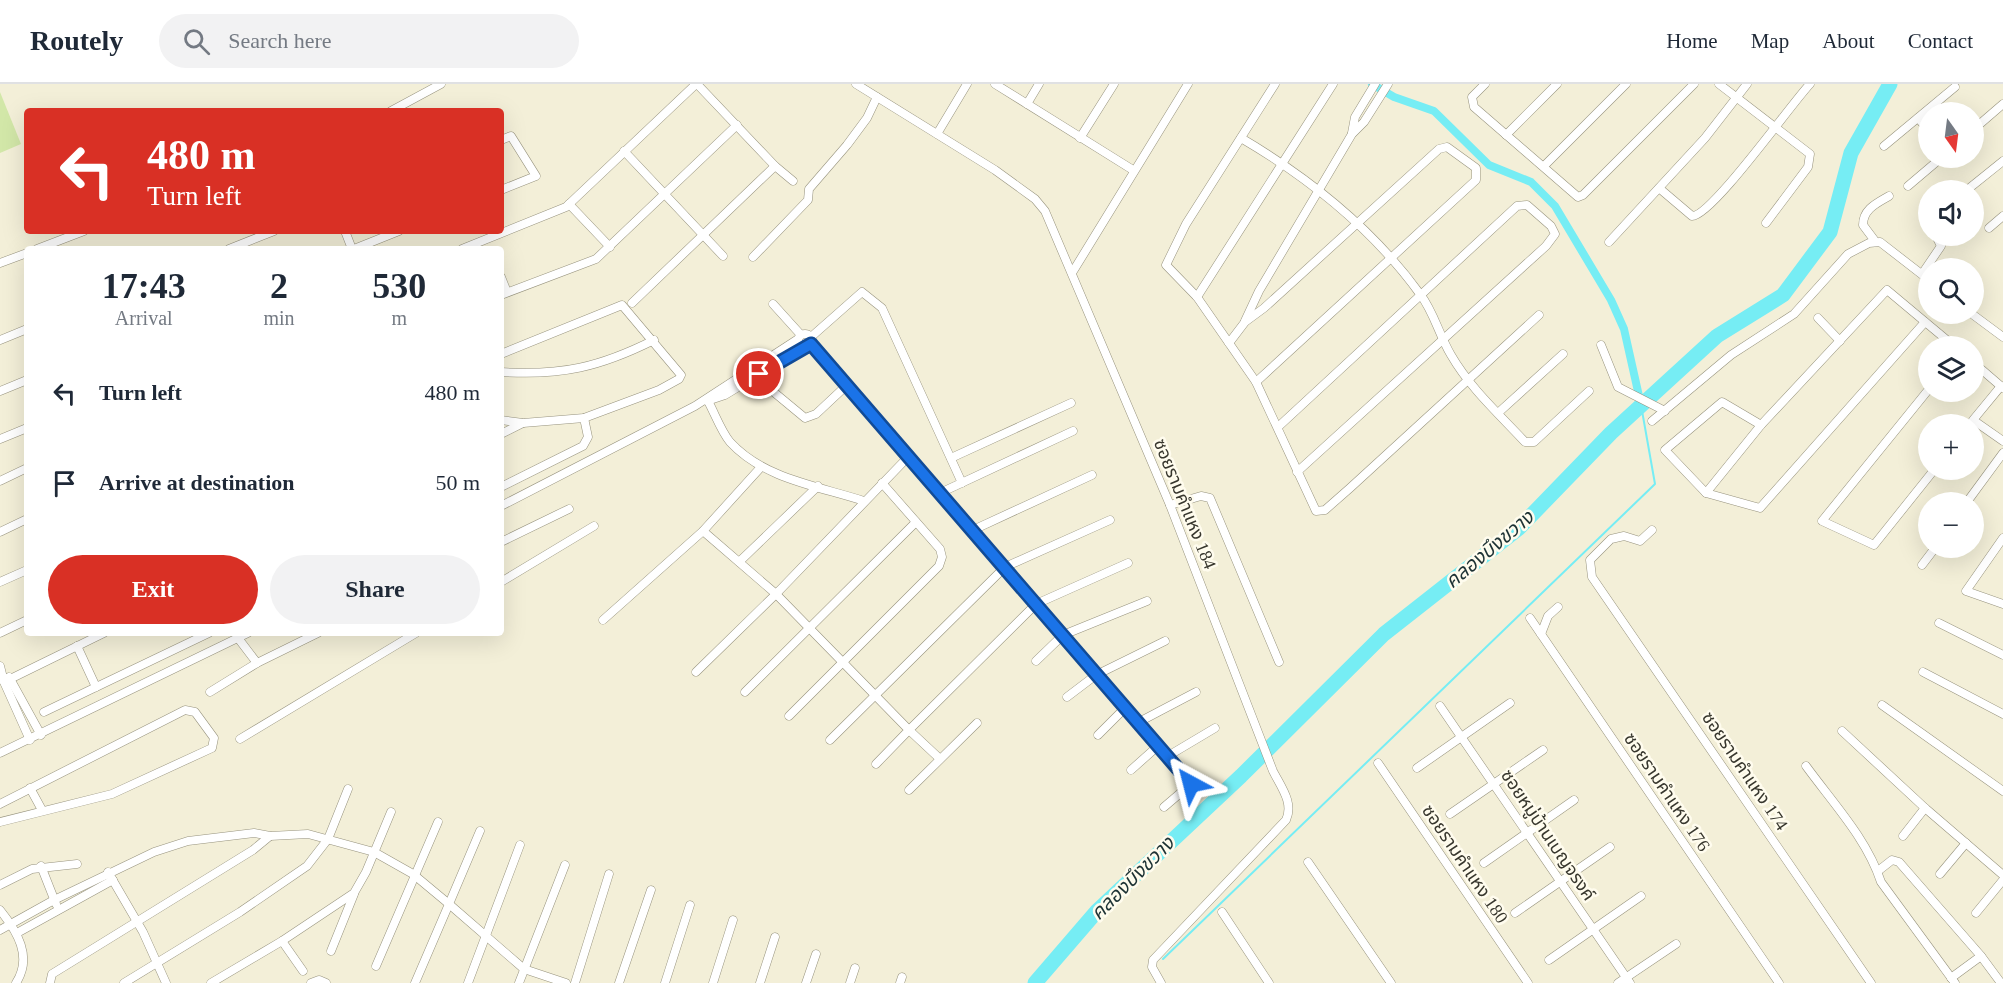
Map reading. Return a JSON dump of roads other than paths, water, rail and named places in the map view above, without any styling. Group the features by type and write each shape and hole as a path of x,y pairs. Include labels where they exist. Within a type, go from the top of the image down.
{"street":[{"path":"397,108 441,84"},
{"path":"504,232 569,204 696,84 775,166 793,181"},
{"name":"ซอยรามคำแหง 184","path":"856,84 1035,198 1046,211 1170,505 1274,771 1289,803 1290,812 1286,820 1153,960 1152,967 1161,983"},
{"path":"937,134 968,84"},
{"path":"995,84 1133,170"},
{"path":"1027,104 1039,84"},
{"path":"1080,138 1114,84"},
{"path":"1072,273 1133,170 1188,84"},
{"path":"1275,84 1186,224 1167,259 1166,266 1197,297 1256,382 1313,506 1322,512 1539,315"},
{"path":"1197,297 1332,84"},
{"path":"1352,134 1355,117 1376,84"},
{"path":"1245,322 1259,291 1352,134 1364,122 1388,84"},
{"path":"1485,84 1472,98 1472,104 1544,166 1571,194 1580,197 1694,84"},
{"path":"1506,135 1557,84"},
{"path":"1544,166 1626,84"},
{"path":"1719,84 1809,151 1811,161 1766,223"},
{"path":"1609,242 1705,138 1747,84"},
{"path":"1659,188 1692,216 1698,216 1732,180 1809,84"},
{"path":"1937,102 1955,87"},
{"path":"753,257 808,200 809,189 847,146 867,118 878,97"},
{"path":"1984,120 2003,104"},
{"path":"1884,146 1918,118"},
{"path":"504,294 596,259 737,125"},
{"path":"504,139 511,136 536,176 504,189"},
{"path":"1241,138 1320,189 1390,258 1420,294 1442,340 1468,381 1525,442 1530,443 1589,391"},
{"path":"1229,343 1245,322 1358,224 1439,149 1448,147 1471,164 1477,172 1476,180 1256,382"},
{"path":"624,152 723,256"},
{"path":"1979,180 2003,161"},
{"path":"632,303 775,166"},
{"path":"1908,186 1929,168"},
{"path":"1889,196 1873,205 1864,217 1863,225 1875,241 1886,244 1918,271"},
{"path":"569,204 610,247"},
{"path":"1278,427 1420,294 1521,204 1527,205 1555,230 1546,246 1297,472"},
{"path":"1989,228 2003,216"},
{"path":"45,246 76,234"},
{"path":"236,246 266,234"},
{"path":"361,246 391,234"},
{"path":"470,246 499,234"},
{"path":"485,240 488,246"},
{"path":"1652,422 1731,355 1794,314 1848,254 1875,241"},
{"path":"0,263 24,254"},
{"path":"1706,493 1761,424 1887,290 1918,316"},
{"path":"504,504 695,406 725,395 809,343 862,292 882,308 962,483"},
{"path":"773,304 800,337 809,343 909,456 1191,784 1164,807"},
{"path":"504,353 622,305 679,370 679,379 659,390 584,418 523,423 504,420"},
{"path":"1818,318 1840,341"},
{"path":"1984,323 2003,337"},
{"path":"1761,424 1722,402 1665,450 1706,493 1760,508 1923,324"},
{"path":"1927,324 1942,336"},
{"path":"0,340 24,331"},
{"path":"800,337 809,343"},
{"path":"695,406 800,337"},
{"path":"504,372 534,375 583,369 617,358 654,340"},
{"path":"1601,345 1618,387 1665,411"},
{"path":"1498,413 1563,354"},
{"path":"754,366 759,374"},
{"path":"1979,414 2002,387 1984,372"},
{"path":"0,391 24,381"},
{"path":"770,390 804,418 816,414 847,385"},
{"path":"708,401 729,441 761,467 798,482 864,501"},
{"path":"1919,402 1822,522 1874,545 1926,480"},
{"path":"951,458 1071,403"},
{"path":"504,486 583,446 588,437 584,418"},
{"path":"504,432 523,423"},
{"path":"0,439 24,429"},
{"path":"1984,429 2003,441"},
{"path":"940,493 1073,431"},
{"path":"1974,492 2003,453"},
{"path":"696,672 776,594 909,456"},
{"path":"603,620 703,531 761,467"},
{"path":"0,481 24,469"},
{"path":"973,531 1092,475"},
{"path":"789,716 939,566 942,557 940,549 882,483"},
{"path":"739,562 818,486"},
{"path":"1170,505 1201,496 1210,498 1279,662"},
{"path":"504,541 569,509"},
{"path":"0,532 24,520"},
{"path":"830,740 1005,567 1110,520"},
{"path":"745,692 811,629 916,522"},
{"path":"504,580 594,526"},
{"name":"ซอยรามคำแหง 174","path":"1652,530 1640,542 1624,536 1611,538 1590,560 1592,577 1871,983"},
{"path":"703,531 776,594 939,758"},
{"path":"2003,538 1966,591 2003,604"},
{"path":"1922,565 1927,558"},
{"path":"876,764 1036,604 1128,563"},
{"path":"0,582 24,571"},
{"path":"1036,662 1063,636 1147,601"},
{"path":"1541,634 1548,615 1558,607"},
{"name":"ซอยรามคำแหง 176","path":"1530,618 1779,983"},
{"path":"0,633 24,621"},
{"path":"1939,623 2003,655"},
{"path":"7,680 98,636"},
{"path":"44,712 203,636"},
{"path":"0,753 242,636"},
{"path":"210,692 257,663 312,636"},
{"path":"240,739 409,636"},
{"path":"238,638 257,663"},
{"path":"1066,698 1096,675 1165,641"},
{"path":"77,646 96,687"},
{"path":"2,669 30,740"},
{"path":"1923,672 2003,714"},
{"path":"7,680 40,735"},
{"path":"1139,722 1196,692"},
{"path":"1417,768 1510,703"},
{"path":"1882,705 2003,791"},
{"name":"ซอยหมู่บ้านเบญจรงค์","path":"1440,706 1628,980"},
{"path":"1098,735 1126,707"},
{"path":"0,804 185,710 190,709 195,712 213,738 212,748 122,791 0,822"},
{"path":"909,790 977,723"},
{"path":"1168,756 1215,728"},
{"path":"1842,731 1925,808 2003,875"},
{"path":"1131,770 1159,745"},
{"path":"1450,814 1543,750"},
{"name":"ซอยรามคำแหง 180","path":"1378,763 1528,983"},
{"path":"1806,766 1863,844 1878,871 1881,882 1953,980 1982,956"},
{"path":"30,789 42,810"},
{"path":"124,983 240,912 307,866 327,839 348,789"},
{"path":"1484,863 1575,800"},
{"path":"1903,836 1925,808"},
{"path":"332,951 354,893 391,812"},
{"path":"376,966 413,874 438,822"},
{"path":"416,983 480,831"},
{"path":"0,930 108,872 154,852 189,842 254,833 270,836 308,834 374,852 413,874 524,969 566,983"},
{"path":"50,983 52,974 253,850 270,836"},
{"path":"1940,874 1966,843"},
{"path":"468,983 520,845"},
{"path":"1515,913 1610,847"},
{"path":"1878,871 1892,860 1899,862 1982,956 2001,983"},
{"path":"1308,862 1391,983"},
{"path":"0,885 17,875 41,866 77,864"},
{"path":"519,983 565,865"},
{"path":"41,866 58,910"},
{"path":"108,872 137,922 166,983"},
{"path":"575,983 609,874"},
{"path":"17,933 113,880"},
{"path":"1976,913 2003,880"},
{"path":"619,983 651,890"},
{"path":"212,983 282,941 354,893"},
{"path":"1549,960 1641,896"},
{"path":"665,983 690,905"},
{"path":"0,910 17,933 24,964 16,983"},
{"path":"1222,912 1269,983"},
{"path":"713,983 733,920"},
{"path":"760,983 775,937"},
{"path":"282,941 303,971"},
{"path":"1618,983 1628,980 1676,944"},
{"path":"806,983 816,954"},
{"path":"850,983 855,968"},
{"path":"311,983 319,980 326,983"}],"waterway":[{"path":"1372,84 1394,97 1434,111 1489,165 1531,182 1555,206 1611,300 1624,329 1641,405"},
{"name":"คลองบึงขวาง","path":"1035,983 1097,911 1241,776 1384,634 1519,528 1611,433 1717,336 1783,295 1830,232 1851,153 1890,84"},
{"path":"1163,959 1655,484 1641,405"}]}
